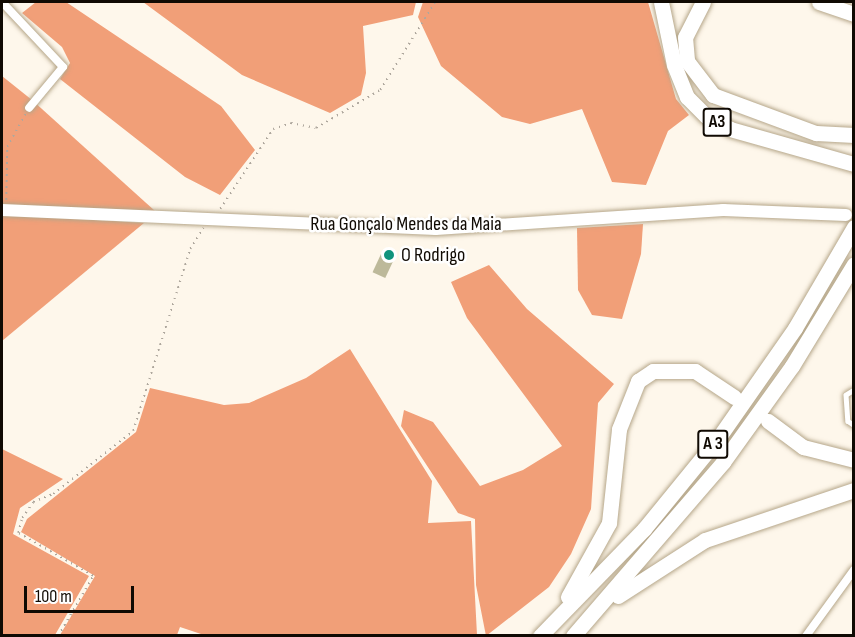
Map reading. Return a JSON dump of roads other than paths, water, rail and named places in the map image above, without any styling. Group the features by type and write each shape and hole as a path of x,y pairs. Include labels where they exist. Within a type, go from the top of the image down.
{"highway":[{"name":"A3","path":"661,2 674,65 687,97 706,116 769,141 851,163"},
{"path":"703,2 685,37 687,61 713,95 816,133 854,135"},
{"path":"819,2 854,14"},
{"name":"A 3","path":"539,636 644,529 706,453 779,353 850,221"},
{"name":"A 3","path":"573,636 593,616 750,427 854,264"},
{"path":"539,636 604,537 614,506 619,429 638,381 653,371 695,371 734,397"},
{"path":"768,421 803,447 854,460"},
{"path":"593,616 705,540 854,490"}],"street":[{"path":"3,6 63,67 30,108"},
{"name":"Rua Gonçalo Mendes da Maia","path":"4,210 211,221 436,229 723,210 850,221"},
{"path":"806,636 854,570"}],"lane":[{"path":"854,390 846,395 854,425"}],"place":[{"name":"O Rodrigo","path":"389,255"}]}
